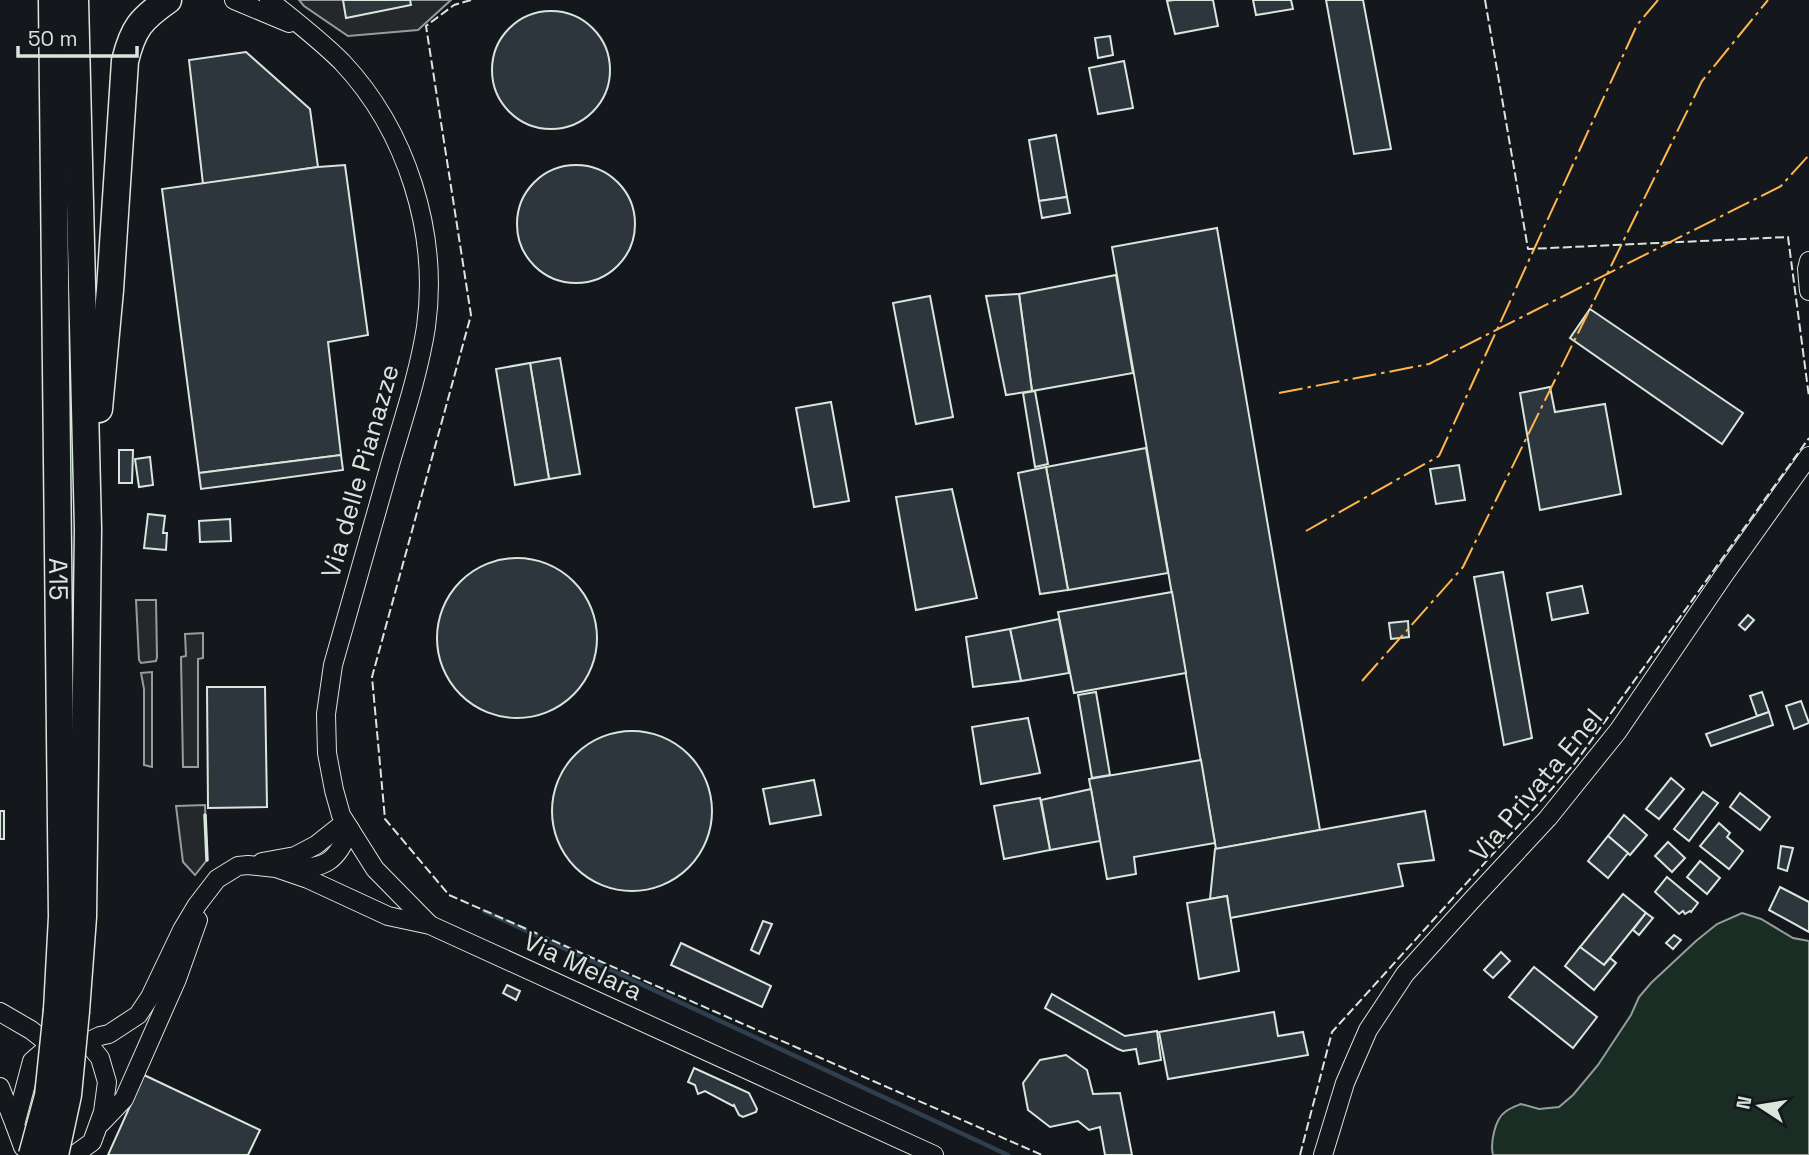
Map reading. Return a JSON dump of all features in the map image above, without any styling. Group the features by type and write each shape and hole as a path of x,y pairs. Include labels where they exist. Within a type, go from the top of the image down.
{"highway":[{"name":"A15","path":"52,0 72,917"},
{"name":"A15","path":"55,1155 68,1095 67,1010 88,529 75,0"},
{"path":"88,529 110,290 125,61 130,41 146,15 168,0"},
{"name":"A15","path":"26,1152 48,1096 67,1010"}],"street":[{"name":"Via delle Pianazze","path":"234,0 308,31"},
{"name":"Via delle Pianazze","path":"269,0 308,31 362,86 388,127 404,161 421,214 427,257 428,297 425,328 414,381 333,665 326,714 327,753 341,815 375,869 430,925"},
{"name":"Via delle Pianazze","path":"290,0 308,31"},
{"path":"1809,261 1809,291"},
{"name":"Via Privata Enel","path":"1323,1155 1345,1083 1368,1030 1405,974 1548,818 1618,731 1809,456"},
{"path":"87,1042 109,1034 138,1016 182,930 217,879 238,866 295,856 347,825"},
{"path":"276,868 307,868 325,864 342,846 347,825"},
{"name":"Via Melara","path":"248,865 276,868 308,879 388,916 430,925 934,1155"},
{"path":"98,1126 124,1099 177,979 210,890"},
{"path":"0,1012 50,1045"},
{"path":"15,1125 32,1061 62,1035 87,1042 100,1058 107,1082 103,1112 92,1142 74,1155"},
{"path":"0,1087 26,1152 45,1155"}],"green space":[{"path":"1742,913 1761,919 1793,938 1809,941 1809,1155 1493,1155 1494,1132 1501,1115 1521,1104 1539,1109 1559,1107 1598,1065 1631,1015 1639,997 1651,983 1717,924"}],"shaded area":[{"path":"299,0 451,0 418,30 348,36"},
{"path":"136,600 156,600 156,661 141,663 139,660"},
{"path":"203,633 203,658 198,659 198,767 183,767 181,657 186,656 185,634"},
{"path":"152,672 152,767 144,765 144,689 141,673"},
{"path":"205,805 207,860 195,875 183,862 176,806"}],"building":[{"path":"343,0 410,0 411,5 346,18"},
{"path":"1213,0 1218,26 1175,34 1167,1"},
{"path":"1253,0 1291,0 1293,9 1256,15"},
{"path":"1326,0 1363,0 1391,149 1354,154"},
{"path":"551,11 574,16 593,28 605,47 610,70 605,93 593,112 574,124 551,129 528,124 509,112 497,93 492,70 497,47 509,28 528,16"},
{"path":"1110,36 1113,55 1098,58 1095,38"},
{"path":"246,52 310,109 318,167 203,184 189,60"},
{"path":"1124,61 1133,108 1098,114 1089,68"},
{"path":"1056,135 1067,197 1039,201 1029,140"},
{"path":"345,165 368,335 328,342 341,455 199,473 162,189"},
{"path":"576,165 599,170 618,182 630,201 635,224 630,247 618,266 599,278 576,283 553,278 534,266 522,247 517,224 522,201 534,182 553,170"},
{"path":"1067,197 1070,213 1042,218 1039,201"},
{"path":"1217,228 1320,830 1216,849 1112,247"},
{"path":"1116,275 1133,373 1032,391 1019,294"},
{"path":"1019,294 1032,391 1006,395 986,296"},
{"path":"930,296 953,417 916,424 893,303"},
{"path":"1590,309 1743,413 1722,444 1570,338"},
{"path":"560,358 580,474 549,479 530,363"},
{"path":"530,363 549,479 515,485 496,369"},
{"path":"1550,387 1555,412 1605,404 1621,494 1540,510 1520,393"},
{"path":"1035,391 1048,464 1035,467 1023,393"},
{"path":"831,402 849,501 814,507 796,408"},
{"path":"1146,448 1168,573 1068,590 1046,467"},
{"path":"119,450 133,450 132,483 119,483"},
{"path":"341,455 343,470 201,489 199,473"},
{"path":"150,457 153,485 139,487 135,459"},
{"path":"1459,465 1465,500 1436,504 1430,469"},
{"path":"1046,467 1068,590 1040,594 1018,473"},
{"path":"952,489 977,598 916,610 896,497"},
{"path":"148,514 165,516 163,533 167,533 166,550 144,548"},
{"path":"230,519 231,541 200,542 199,521"},
{"path":"517,558 548,564 574,581 591,607 597,638 591,669 574,695 548,712 517,718 486,712 460,695 443,669 437,638 443,607 460,581 486,564"},
{"path":"1503,572 1532,738 1504,745 1474,577"},
{"path":"1582,586 1588,613 1552,620 1547,593"},
{"path":"1172,592 1186,673 1074,693 1058,612"},
{"path":"1748,615 1754,620 1745,630 1739,625"},
{"path":"1059,619 1069,673 1021,681 1010,629"},
{"path":"1408,621 1409,637 1391,639 1389,623"},
{"path":"1010,629 1021,681 973,687 966,637"},
{"path":"207,687 265,687 267,807 208,808"},
{"path":"1096,692 1110,775 1092,778 1078,695"},
{"path":"1762,692 1769,712 1757,716 1750,696"},
{"path":"1801,701 1809,723 1794,729 1786,706"},
{"path":"1769,712 1773,725 1711,746 1706,734"},
{"path":"1028,718 1040,773 981,784 972,727"},
{"path":"632,731 663,737 689,754 706,780 712,811 706,842 689,868 663,885 632,891 601,885 575,868 558,842 552,811 558,780 575,754 601,737"},
{"path":"1201,760 1215,843 1134,857 1136,874 1107,879 1089,779"},
{"path":"1671,778 1684,789 1659,819 1646,809"},
{"path":"814,780 821,815 770,824 763,789"},
{"path":"1091,789 1100,841 1050,850 1041,800"},
{"path":"1703,792 1718,803 1689,841 1674,829"},
{"path":"1740,793 1770,817 1760,830 1730,807"},
{"path":"1040,798 1050,850 1004,859 994,806"},
{"path":"0,811 4,811 4,839 0,839"},
{"path":"1425,811 1434,860 1398,864 1403,886 1230,918 1227,896 1210,899 1215,849"},
{"path":"1624,815 1647,835 1630,855 1608,836"},
{"path":"1719,823 1730,833 1727,837 1743,851 1729,869 1700,846"},
{"path":"1608,836 1628,853 1608,878 1588,861"},
{"path":"1668,842 1685,858 1672,872 1655,856"},
{"path":"1781,846 1793,848 1787,871 1778,868"},
{"path":"1700,861 1720,878 1707,894 1687,877"},
{"path":"1667,877 1698,903 1691,912 1685,914 1683,911 1679,914 1655,892"},
{"path":"1780,887 1809,902 1809,932 1769,910"},
{"path":"1623,894 1646,913 1604,965 1580,947"},
{"path":"1227,896 1239,971 1199,979 1187,903"},
{"path":"1646,913 1653,918 1639,935 1633,930"},
{"path":"763,921 772,924 759,954 751,950"},
{"path":"1674,935 1681,940 1673,949 1666,943"},
{"path":"681,943 771,986 762,1007 671,965"},
{"path":"1580,947 1604,965 1610,958 1616,963 1594,990 1565,966"},
{"path":"1501,952 1510,961 1493,978 1484,970"},
{"path":"1534,967 1597,1017 1573,1048 1509,997"},
{"path":"507,985 520,991 516,1000 503,993"},
{"path":"1052,994 1125,1036 1157,1031 1161,1060 1139,1064 1136,1049 1118,1049 1045,1008"},
{"path":"1274,1012 1278,1036 1303,1032 1308,1055 1168,1079 1159,1032"},
{"path":"1066,1055 1087,1070 1093,1094 1120,1093 1132,1155 1105,1155 1100,1127 1089,1130 1078,1121 1050,1127 1028,1110 1023,1083 1040,1060"},
{"path":"694,1068 749,1093 756,1112 743,1117 734,1105 705,1091 698,1094 695,1085 688,1082"},
{"path":"144,1075 260,1130 248,1155 108,1155"}],"waterway":[{"path":"484,911 1008,1155"}],"fence":[{"path":"471,0 454,5 426,26 471,315 372,677 385,819 449,895 1042,1155"},
{"path":"1485,0 1528,249 1788,237 1809,397"},
{"path":"1300,1155 1332,1032 1575,763 1809,438"}],"wall":[{"path":"205,815 207,860"}],"power":[{"path":"1306,531 1439,456 1637,25 1658,0"},
{"path":"1362,681 1463,567 1702,81 1768,0"},
{"path":"1279,393 1429,364 1781,186 1809,155"}]}
